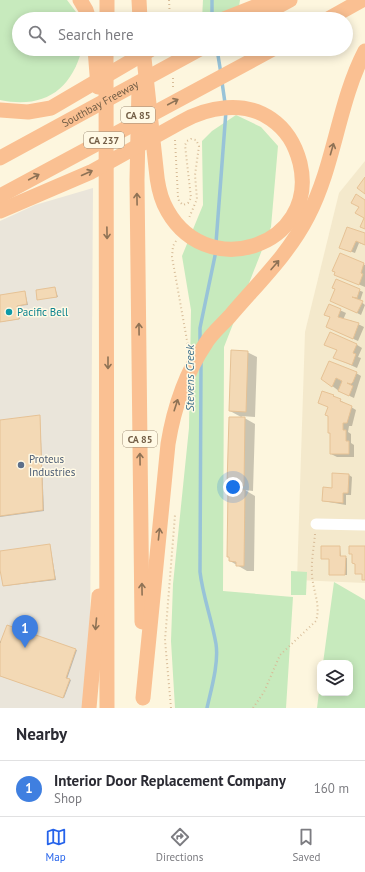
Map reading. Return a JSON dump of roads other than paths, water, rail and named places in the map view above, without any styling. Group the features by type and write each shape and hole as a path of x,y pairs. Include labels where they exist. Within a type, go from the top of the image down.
{"highway":[{"path":"80,0 87,12"},
{"path":"107,0 107,12"},
{"path":"140,0 140,12"},
{"path":"241,12 272,0"},
{"path":"268,12 290,0"},
{"path":"341,12 362,0"},
{"path":"143,703 168,444 172,416 182,386 193,364 207,342 290,247 308,216 320,191 354,76 365,50"},
{"path":"95,56 106,194"},
{"name":"CA 85","path":"106,56 108,326 107,708"},
{"path":"0,110 28,112 51,108 139,56"},
{"name":"CA 85","path":"139,56 137,180 143,703"},
{"path":"0,211 91,172 152,138 194,115 222,107 250,110 268,117 286,132 297,151 302,171 302,183 296,210 283,228 261,244 249,248 224,249 202,244 191,238 173,221 163,203 156,168 152,138 143,56"},
{"name":"Southbay Freeway","path":"0,158 187,56"},
{"name":"CA 237","path":"0,196 259,56"},
{"path":"89,708 108,488"}],"street":[{"path":"316,524 365,525"}],"waterway":[{"name":"Stevens Creek","path":"212,0 212,12"},
{"name":"Stevens Creek","path":"218,56 221,74"},
{"name":"Stevens Creek","path":"222,82 225,103"},
{"name":"Stevens Creek","path":"216,243 226,111"},
{"name":"Stevens Creek","path":"200,343 200,328 216,251"},
{"name":"Stevens Creek","path":"201,361 200,572 217,651 214,676 207,708"}],"place":[{"name":"Pacific Bell","path":"9,312"},
{"name":"Proteus Industries","path":"21,465"},
{"name":"Interior Door Replacement Company","path":"25,648"}]}
